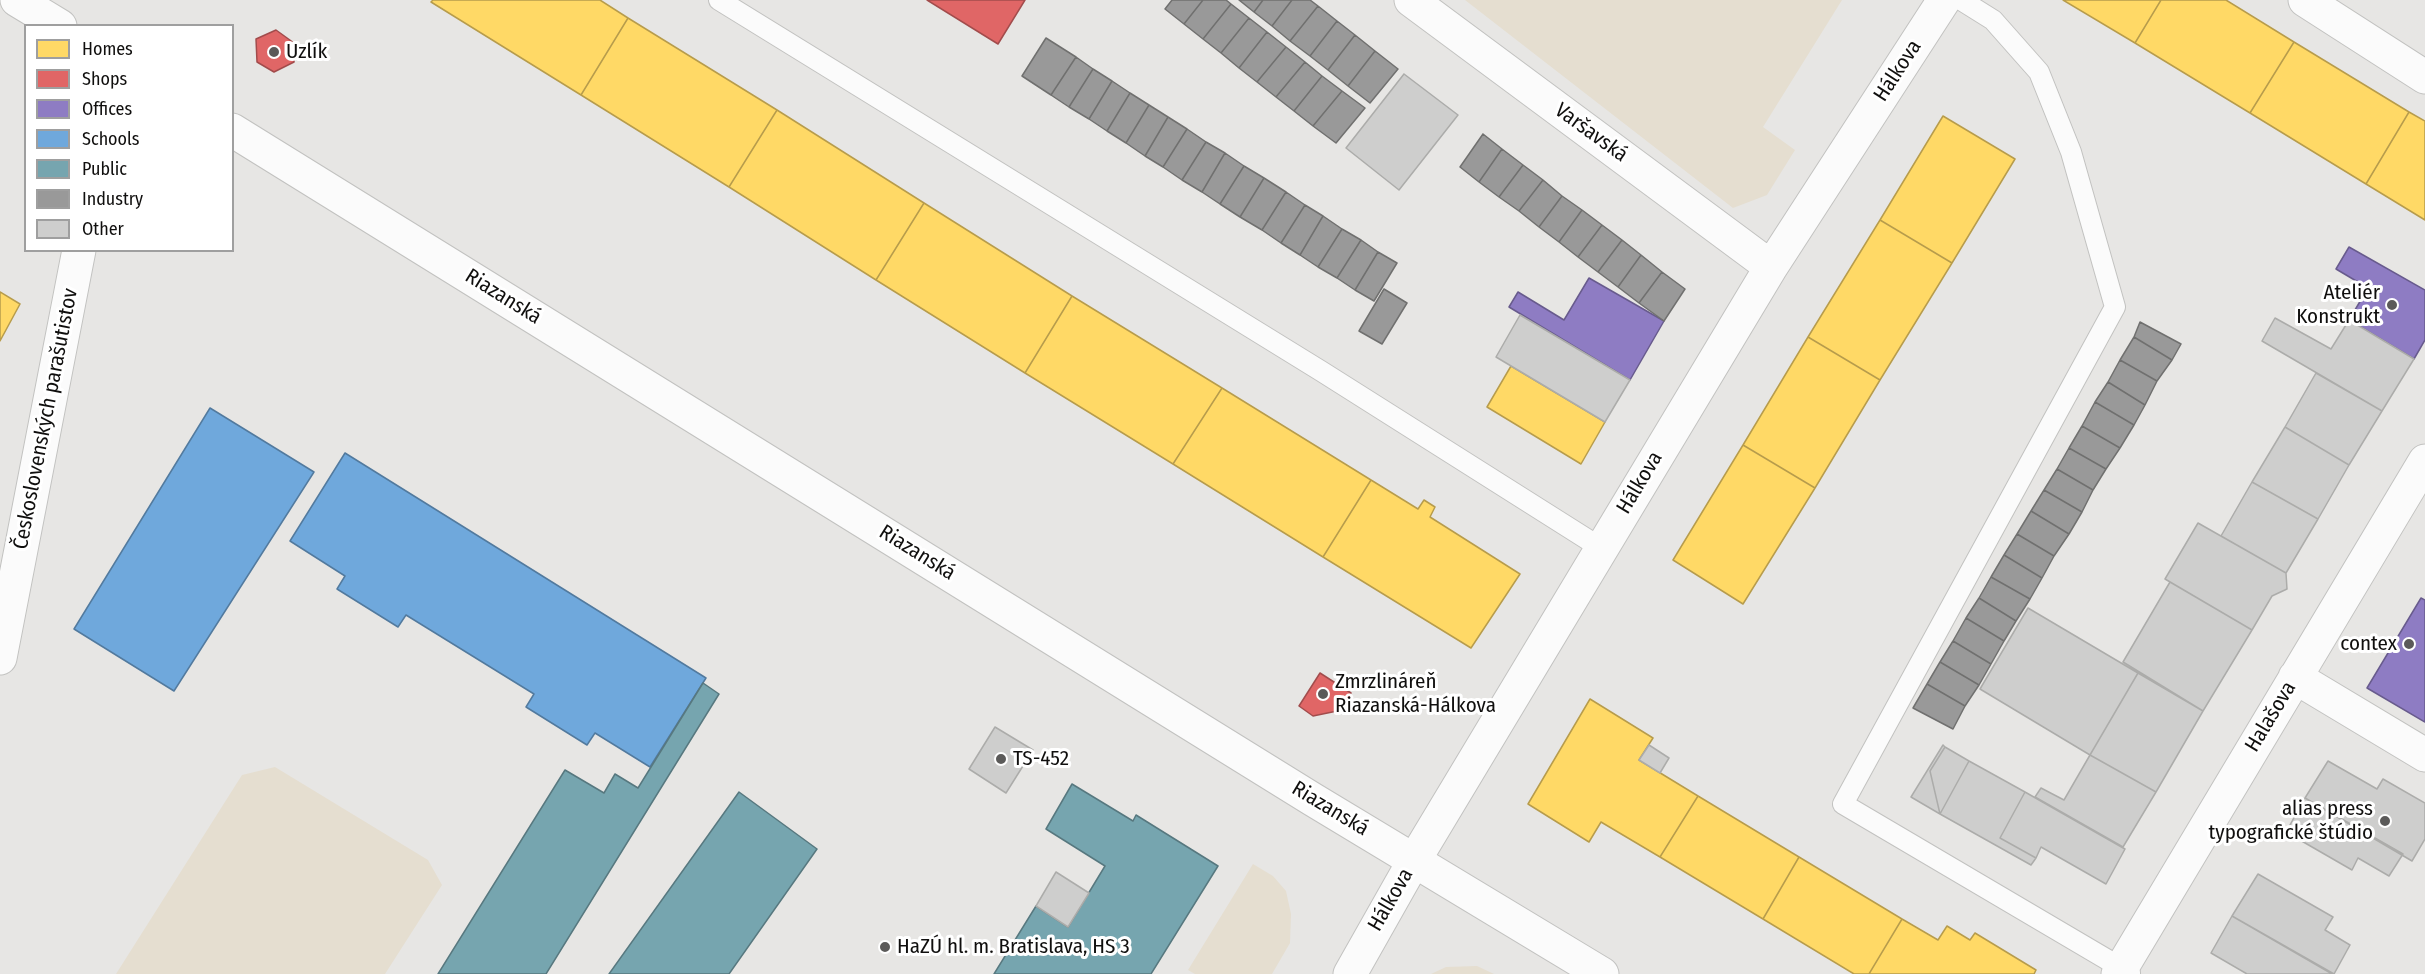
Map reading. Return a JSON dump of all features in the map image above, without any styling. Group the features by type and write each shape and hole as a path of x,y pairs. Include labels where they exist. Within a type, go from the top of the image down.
{"street":[{"path":"17,0 57,24"},
{"name":"Varšavská","path":"1411,0 1771,267"},
{"name":"Hálkova","path":"1350,974 1415,859 1771,267 1944,0"},
{"path":"2305,0 2425,77"},
{"name":"Riazanská","path":"234,131 1312,799 1415,859 1593,972"},
{"name":"Československých parašutistov","path":"0,658 79,252"},
{"name":"Halašova","path":"2124,972 2295,677 2425,461"},
{"path":"2295,677 2425,755"}],"lane":[{"path":"719,0 1321,371 1601,548"},
{"path":"1961,0 1993,20 2039,72 2071,152 2115,307 1843,804 2124,972"}],"shaded area":[{"path":"1465,0 1842,0 1763,127 1795,150 1767,195 1733,208"},
{"path":"275,767 428,860 442,885 385,974 116,974 242,775"},
{"path":"1253,864 1273,876 1286,891 1291,914 1290,943 1272,974 1195,974 1188,970"},
{"path":"1477,966 1494,974 1431,974 1446,967"}],"building: Homes":[{"path":"433,0 600,0 628,18 581,95 431,2"},
{"path":"2063,0 2161,0 2135,43"},
{"path":"2161,0 2226,0 2294,42 2250,113 2135,43"},
{"path":"628,18 777,110 729,187 581,95"},
{"path":"2294,42 2409,112 2366,184 2250,113"},
{"path":"777,110 924,203 876,280 729,187"},
{"path":"2409,112 2425,121 2425,220 2366,184"},
{"path":"1943,116 2015,159 1952,263 1880,220"},
{"path":"924,203 1072,296 1025,373 876,280"},
{"path":"1880,220 1952,263 1880,380 1808,337"},
{"path":"0,292 20,304 0,341"},
{"path":"1072,296 1222,388 1173,464 1025,373"},
{"path":"1808,337 1880,380 1815,488 1743,445"},
{"path":"1511,366 1605,422 1581,464 1487,407"},
{"path":"1222,388 1371,480 1323,557 1173,464"},
{"path":"1743,445 1815,488 1743,604 1673,560"},
{"path":"1371,480 1418,509 1424,500 1435,507 1430,517 1520,574 1471,648 1323,557"},
{"path":"1590,699 1653,738 1639,760 1698,796 1660,857 1601,822 1589,842 1528,804"},
{"path":"1698,796 1799,857 1763,919 1660,857"},
{"path":"1799,857 1902,919 1869,974 1854,974 1763,919"},
{"path":"1902,919 1938,940 1947,926 1970,940 1975,933 2036,970 2034,974 1869,974"}],"building: Shops":[{"path":"927,0 1025,0 998,44"},
{"path":"276,30 294,43 294,62 274,72 257,62 256,39"},
{"path":"1320,673 1351,693 1342,710 1313,716 1299,706"}],"building: Offices":[{"name":"Ateliér Konstrukt","path":"2349,247 2425,290 2425,340 2414,359 2349,320 2368,288 2336,269"},
{"path":"1589,278 1664,321 1630,380 1509,307 1518,292 1564,320"},
{"name":"contex","path":"2421,598 2425,600 2425,722 2367,688"}],"building: Schools":[{"path":"210,408 314,472 174,691 74,629"},
{"path":"345,453 706,678 650,767 595,733 587,745 526,707 534,694 406,615 398,627 337,589 345,576 290,541"}],"building: Public":[{"path":"703,683 719,694 546,974 438,974 565,770 604,793 615,774 638,788"},
{"path":"1072,784 1133,821 1136,815 1218,866 1151,974 994,974 1036,906 1068,927 1105,866 1046,829"},
{"path":"739,792 817,849 729,974 609,974"}],"building: Industry":[{"path":"1172,0 1203,0 1184,24 1165,9"},
{"path":"1203,0 1226,0 1231,4 1203,39 1184,24"},
{"path":"1239,0 1263,0 1254,12"},
{"path":"1263,0 1292,0 1272,26 1254,12"},
{"path":"1292,0 1310,0 1318,6 1290,41 1272,26"},
{"path":"1231,4 1249,18 1221,53 1203,39"},
{"path":"1318,6 1337,21 1310,56 1290,41"},
{"path":"1249,18 1267,32 1239,68 1221,53"},
{"path":"1337,21 1355,35 1328,70 1310,56"},
{"path":"1267,32 1286,47 1257,82 1239,68"},
{"path":"1355,35 1375,51 1348,86 1328,70"},
{"path":"1046,38 1076,57 1051,95 1022,76"},
{"path":"1286,47 1305,62 1276,97 1257,82"},
{"path":"1375,51 1398,69 1370,103 1348,86"},
{"path":"1076,57 1093,69 1069,107 1051,95"},
{"path":"1305,62 1322,76 1294,111 1276,97"},
{"path":"1093,69 1112,81 1089,119 1069,107"},
{"path":"1322,76 1342,91 1313,126 1294,111"},
{"path":"1112,81 1130,93 1107,131 1089,119"},
{"path":"1342,91 1365,108 1336,143 1313,126"},
{"path":"1130,93 1149,105 1126,143 1107,131"},
{"path":"1149,105 1168,117 1145,156 1126,143"},
{"path":"1168,117 1187,129 1163,167 1145,156"},
{"path":"1187,129 1206,142 1182,180 1163,167"},
{"path":"1483,134 1502,149 1479,182 1460,167"},
{"path":"1206,142 1225,153 1202,192 1182,180"},
{"path":"1502,149 1523,165 1499,197 1479,182"},
{"path":"1225,153 1244,166 1220,204 1202,192"},
{"path":"1523,165 1543,180 1519,211 1499,197"},
{"path":"1244,166 1264,178 1240,217 1220,204"},
{"path":"1264,178 1286,192 1262,230 1240,217"},
{"path":"1543,180 1562,196 1539,227 1519,211"},
{"path":"1286,192 1305,205 1281,243 1262,230"},
{"path":"1562,196 1582,210 1559,242 1539,227"},
{"path":"1305,205 1323,216 1300,255 1281,243"},
{"path":"1582,210 1602,225 1578,257 1559,242"},
{"path":"1323,216 1342,229 1318,267 1300,255"},
{"path":"1602,225 1622,240 1598,272 1578,257"},
{"path":"1342,229 1361,240 1337,278 1318,267"},
{"path":"1361,240 1378,252 1355,290 1337,278"},
{"path":"1622,240 1641,255 1618,287 1598,272"},
{"path":"1378,252 1397,263 1374,301 1355,290"},
{"path":"1641,255 1662,272 1639,303 1618,287"},
{"path":"1662,272 1685,289 1664,321 1639,303"},
{"path":"1384,289 1407,303 1382,344 1359,331"},
{"path":"2140,322 2181,344 2172,360 2134,337"},
{"path":"2134,337 2172,360 2157,381 2120,360"},
{"path":"2120,360 2157,381 2145,405 2108,382"},
{"path":"2108,382 2145,405 2134,425 2095,402"},
{"path":"2095,402 2134,425 2120,448 2082,426"},
{"path":"2082,426 2120,448 2106,469 2069,448"},
{"path":"2069,448 2106,469 2093,490 2057,469"},
{"path":"2057,469 2093,490 2082,512 2044,490"},
{"path":"2044,490 2082,512 2069,534 2031,511"},
{"path":"2031,511 2069,534 2054,556 2017,534"},
{"path":"2017,534 2054,556 2042,578 2004,555"},
{"path":"2004,555 2042,578 2030,599 1991,577"},
{"path":"1991,577 2030,599 2016,621 1979,598"},
{"path":"1979,598 2016,621 2004,641 1966,618"},
{"path":"1966,618 2004,641 1991,664 1953,641"},
{"path":"1953,641 1991,664 1979,685 1940,662"},
{"path":"1940,662 1979,685 1965,706 1927,684"},
{"path":"1927,684 1965,706 1953,729 1913,708"}],"building: Other":[{"path":"1404,74 1458,115 1399,190 1346,148"},
{"path":"1520,315 1630,380 1605,422 1496,357"},
{"path":"2275,318 2331,349 2349,320 2414,359 2382,411 2262,341"},
{"path":"2316,373 2382,411 2349,465 2285,427"},
{"path":"2285,427 2349,465 2318,519 2252,482"},
{"path":"2252,482 2318,519 2286,573 2221,536"},
{"path":"2198,523 2286,573 2287,589 2272,596 2252,630 2165,579"},
{"path":"2170,582 2252,630 2203,711 2123,662"},
{"path":"2028,608 2138,673 2090,755 1980,689"},
{"path":"2138,673 2203,711 2156,792 2090,755"},
{"name":"TS-452","path":"995,727 1033,750 1006,793 969,769"},
{"path":"1649,745 1669,758 1660,773 1639,760"},
{"path":"1943,745 1945,747 1930,771 1940,814 1911,797"},
{"path":"1945,747 1969,761 1940,814 1930,771"},
{"path":"2090,755 2156,792 2123,847 2035,797 2041,788 2064,800"},
{"path":"1969,761 2025,792 2000,838 2036,858 2031,865 1940,814"},
{"name":"alias press typografické štúdio","path":"2328,761 2377,789 2383,779 2425,803 2425,839 2412,861 2305,798"},
{"path":"2025,792 2125,849 2106,884 2041,847 2036,858 2000,838"},
{"path":"2305,798 2403,854 2389,876 2358,858 2352,870 2286,832"},
{"path":"1056,872 1089,893 1068,927 1036,906"},
{"path":"2258,874 2333,917 2325,930 2350,945 2334,974 2232,916"},
{"path":"2232,916 2332,974 2247,974 2211,953"}],"place":[{"name":"Uzlík","path":"274,52"},
{"name":"Ateliér Konstrukt","path":"2392,305"},
{"name":"contex","path":"2409,644"},
{"name":"Zmrzlináreň Riazanská-Hálkova","path":"1323,694"},
{"name":"TS-452","path":"1001,759"},
{"name":"alias press typografické štúdio","path":"2385,821"},
{"name":"HaZÚ hl. m. Bratislava, HS 3","path":"885,947"}]}
